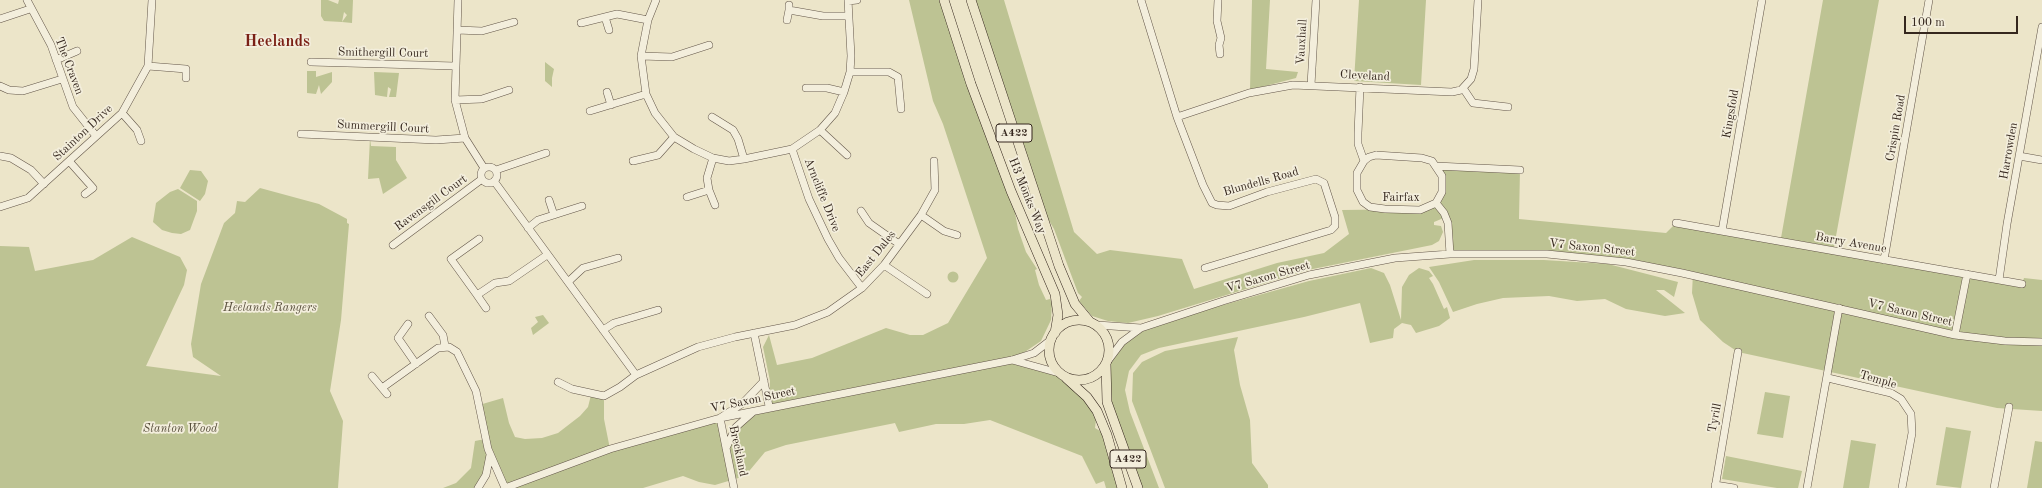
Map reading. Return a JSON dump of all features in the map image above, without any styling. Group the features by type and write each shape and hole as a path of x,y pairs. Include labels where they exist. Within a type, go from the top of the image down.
{"main road":[{"name":"H3 Monks Way","path":"944,0 971,84 1056,300 1058,315 1053,336"},
{"name":"H3 Monks Way","path":"971,0 1059,266 1075,304 1094,324"},
{"path":"1053,336 1062,326 1070,321 1080,320 1094,324"},
{"name":"A422","path":"1094,324 1104,333 1109,342 1110,352 1107,363 1106,384 1110,408 1138,488"},
{"name":"A422","path":"1053,336 1050,357 1061,374 1087,398 1097,411 1107,435 1122,488"},
{"path":"1061,374 1075,380 1087,380 1098,374 1107,363"}],"street":[{"name":"The Craven","path":"27,0 51,45 73,107 96,136"},
{"name":"Stainton Drive","path":"0,207 28,198 122,113 148,66 152,0"},
{"path":"458,0 455,100 465,138 484,168"},
{"name":"Arncliffe Drive","path":"656,0 648,20 641,56 646,94 655,113 674,137 712,158 729,160 744,159 792,149 809,199 828,239 862,288"},
{"path":"792,149 820,130 834,112 844,92 850,72 851,56 848,0 857,0"},
{"name":"Blundells Road","path":"1141,0 1178,117 1205,190 1212,203 1229,206 1267,192 1316,179 1324,183 1335,218 1335,226 1331,230 1205,268"},
{"path":"1218,0 1217,21 1221,38 1219,45 1220,54"},
{"name":"Vauxhall","path":"1310,85 1316,0"},
{"path":"1478,0 1474,69 1471,79 1463,88 1473,103 1508,107"},
{"name":"Kingsfold","path":"1722,231 1762,0"},
{"name":"Crispin Road","path":"1884,260 1929,0"},
{"path":"0,19 30,8"},
{"path":"787,20 789,8 822,16 848,16"},
{"path":"581,23 617,14 648,20"},
{"path":"605,17 609,30"},
{"path":"457,30 482,31 514,22"},
{"name":"Harrowden","path":"1999,280 2019,156 2039,62 2042,27"},
{"path":"641,56 672,57 709,45"},
{"path":"56,60 77,51"},
{"name":"Smithergill Court","path":"311,62 455,66"},
{"path":"148,66 186,69 186,78"},
{"path":"850,72 889,72 898,77 902,109"},
{"path":"0,86 9,90 23,91 62,79"},
{"name":"Cleveland","path":"1178,117 1269,88 1293,85 1452,92 1463,88"},
{"path":"1360,87 1358,144 1364,161 1376,155 1422,158 1432,162 1436,166 1520,170"},
{"path":"806,88 827,88 844,92"},
{"path":"455,100 482,99 509,90"},
{"path":"607,92 611,105"},
{"path":"590,111 646,94"},
{"path":"122,113 137,130 141,141"},
{"path":"712,117 733,130 738,139 744,159"},
{"path":"820,130 846,155"},
{"name":"Summergill Court","path":"300,134 436,140 465,138"},
{"path":"633,161 658,154 674,137"},
{"path":"484,168 492,167 496,170 546,153"},
{"path":"0,156 11,158 31,170 44,184"},
{"path":"2019,156 2042,160"},
{"path":"712,158 707,178 709,190 715,204"},
{"path":"69,161 93,188 85,194"},
{"name":"Fairfax","path":"1364,161 1360,165 1356,180 1360,197 1370,207 1385,209 1420,210 1436,203 1442,192 1443,183 1442,176 1436,166"},
{"name":"East Dales","path":"558,382 572,389 604,396 620,387 636,374 698,347 754,333 795,325 828,312 862,288 884,265 921,215 935,190 934,162"},
{"path":"484,168 481,174 482,179 486,182 494,182"},
{"path":"494,182 497,177 496,170"},
{"name":"Ravensgill Court","path":"392,245 482,179"},
{"path":"494,182 636,374"},
{"path":"687,197 709,190"},
{"path":"549,200 554,215"},
{"name":"Fairfax","path":"1436,203 1444,212 1448,223 1450,254"},
{"path":"528,228 538,220 582,206"},
{"path":"860,211 868,223 899,244"},
{"path":"921,215 944,231 957,235"},
{"name":"Barry Avenue","path":"1676,223 2022,284"},
{"path":"479,239 451,259 486,308"},
{"name":"V7 Saxon Street","path":"1107,363 1122,342 1141,328 1309,275 1406,257 1435,254 1547,254 1626,262 1682,273 1955,335 2005,341 2042,342"},
{"path":"477,295 495,283 509,281 547,255"},
{"path":"568,282 583,268 618,258"},
{"path":"884,265 927,294"},
{"path":"1955,335 1967,274"},
{"path":"1807,488 1828,378 1839,308"},
{"path":"603,330 614,323 658,310"},
{"path":"429,316 443,335 445,346"},
{"path":"408,324 398,338 416,364"},
{"name":"V7 Saxon Street","path":"1094,324 1141,328"},
{"path":"754,333 770,406"},
{"name":"V7 Saxon Street","path":"505,488 561,467 647,438 720,418 770,406 1009,360 1034,353 1053,336"},
{"path":"382,388 438,348 445,346 457,352 473,384 490,455 505,488"},
{"name":"Tyrill","path":"1715,486 1738,352"},
{"name":"V7 Saxon Street","path":"1009,360 1061,374"},
{"path":"372,376 387,394"},
{"name":"Temple","path":"1828,378 1891,393 1901,399 1911,414 1912,433 1902,488"},
{"path":"720,418 743,403 764,381"},
{"path":"1994,488 2009,407"},
{"path":"726,448 736,427 742,420 756,410"},
{"name":"Breckland","path":"720,418 734,488"},
{"path":"478,488 486,475 490,455"},
{"path":"1715,486 1734,488"}],"green space":[{"path":"321,0 328,0 338,4 339,0 353,0 352,23 324,21 321,16","holes":["344,12 347,15 342,22"]},
{"path":"909,0 944,0 1011,191 1018,229 1026,252 1037,269 1035,270 1039,285 1046,300 1050,299 1052,303 1051,320 1041,341 1013,360 1059,373 1097,411 1095,428 1107,435 1122,488 1106,488 1104,481 1096,484 1082,456 990,420 964,424 936,424 899,432 895,423 786,445 765,452 745,476 715,485 699,482 683,476 643,488 505,488 491,456 478,488 443,488 456,483 471,468 475,441 485,439 479,405 503,398 509,423 515,437 525,439 542,438 558,433 580,416 588,407 591,395 604,396 604,419 610,449 720,418 725,447 742,420 769,406 770,381 763,347 769,335 777,365 812,358 886,328 910,335 923,335 948,323 987,258 943,124 933,101"},
{"path":"972,0 1004,0 1074,232 1097,254 1110,250 1182,259 1194,289 1277,263 1324,253 1349,234 1342,210 1426,209 1442,192 1436,166 1520,170 1519,219 1666,233 1676,223 2022,284 2024,278 2042,280 2042,411 1997,408 1738,352 1723,342 1700,320 1692,293 1693,273 1547,254 1450,254 1446,217 1434,222 1434,225 1441,226 1443,232 1439,241 1432,245 1308,270 1158,316 1128,323 1108,321 1092,316 1079,301 1082,297 1078,293 1054,229 1044,212"},
{"path":"1252,0 1270,0 1266,69 1298,72 1296,78 1250,90"},
{"path":"1359,0 1426,0 1421,85 1354,81"},
{"path":"1823,0 1879,0 1834,247 1781,238"},
{"path":"545,62 554,69 552,87 545,81"},
{"path":"307,71 316,71 316,77 332,72 332,82 321,94 319,85 316,94 307,93"},
{"path":"374,72 399,73 396,97 389,97 391,89 388,87 387,97 375,95"},
{"path":"370,138 371,146 396,147 396,160 407,178 383,194 379,178 368,179"},
{"path":"190,170 201,171 208,181 205,194 200,201 180,188"},
{"path":"260,188 319,204 347,219 347,223 349,224 341,320 330,391 343,421 338,488 0,488 0,246 29,247 35,271 93,260 132,237 180,257 187,270 184,285 146,366 221,376 193,357 191,344 201,284 224,223 235,213 237,201 245,202"},
{"path":"178,189 197,201 197,211 190,230 181,234 162,230 153,222 156,203 170,192"},
{"path":"1474,260 1544,260 1608,264 1678,282 1674,297 1664,290 1656,290 1685,313 1665,316 1626,309 1605,299 1577,301 1549,296 1503,298 1477,304 1453,312 1439,282 1429,267"},
{"path":"1371,268 1384,273 1390,285 1401,320 1402,287 1409,275 1419,268 1429,271 1433,276 1429,278 1444,309 1447,307 1450,318 1439,326 1416,333 1411,325 1402,323 1394,329 1393,338 1370,343 1360,303 1304,317 1159,348 1141,355 1129,371 1125,390 1130,412 1159,488 1138,488 1107,402 1107,362 1122,342 1141,328 1309,281"},
{"path":"951,272 955,272 957,273 957,281 951,282 948,279 948,275"},
{"path":"543,315 549,323 533,335 531,328 538,322 535,317"},
{"path":"1238,337 1234,350 1240,385 1250,420 1252,463 1268,485 1268,488 1165,488 1132,401 1133,373 1142,362 1165,351"},
{"path":"1765,392 1790,396 1783,438 1757,434"},
{"path":"1946,427 1971,431 1961,488 1936,485"},
{"path":"1851,440 1876,444 1869,488 1843,488"},
{"path":"2035,441 2042,442 2042,488 2027,488"},
{"path":"1726,456 1802,471 1798,488 1777,488 1722,479"}],"district":[{"name":"Heelands","path":"277,42"}],"park label":[{"name":"Heelands Rangers","path":"270,308"},
{"name":"Stanton Wood","path":"180,429"}]}
